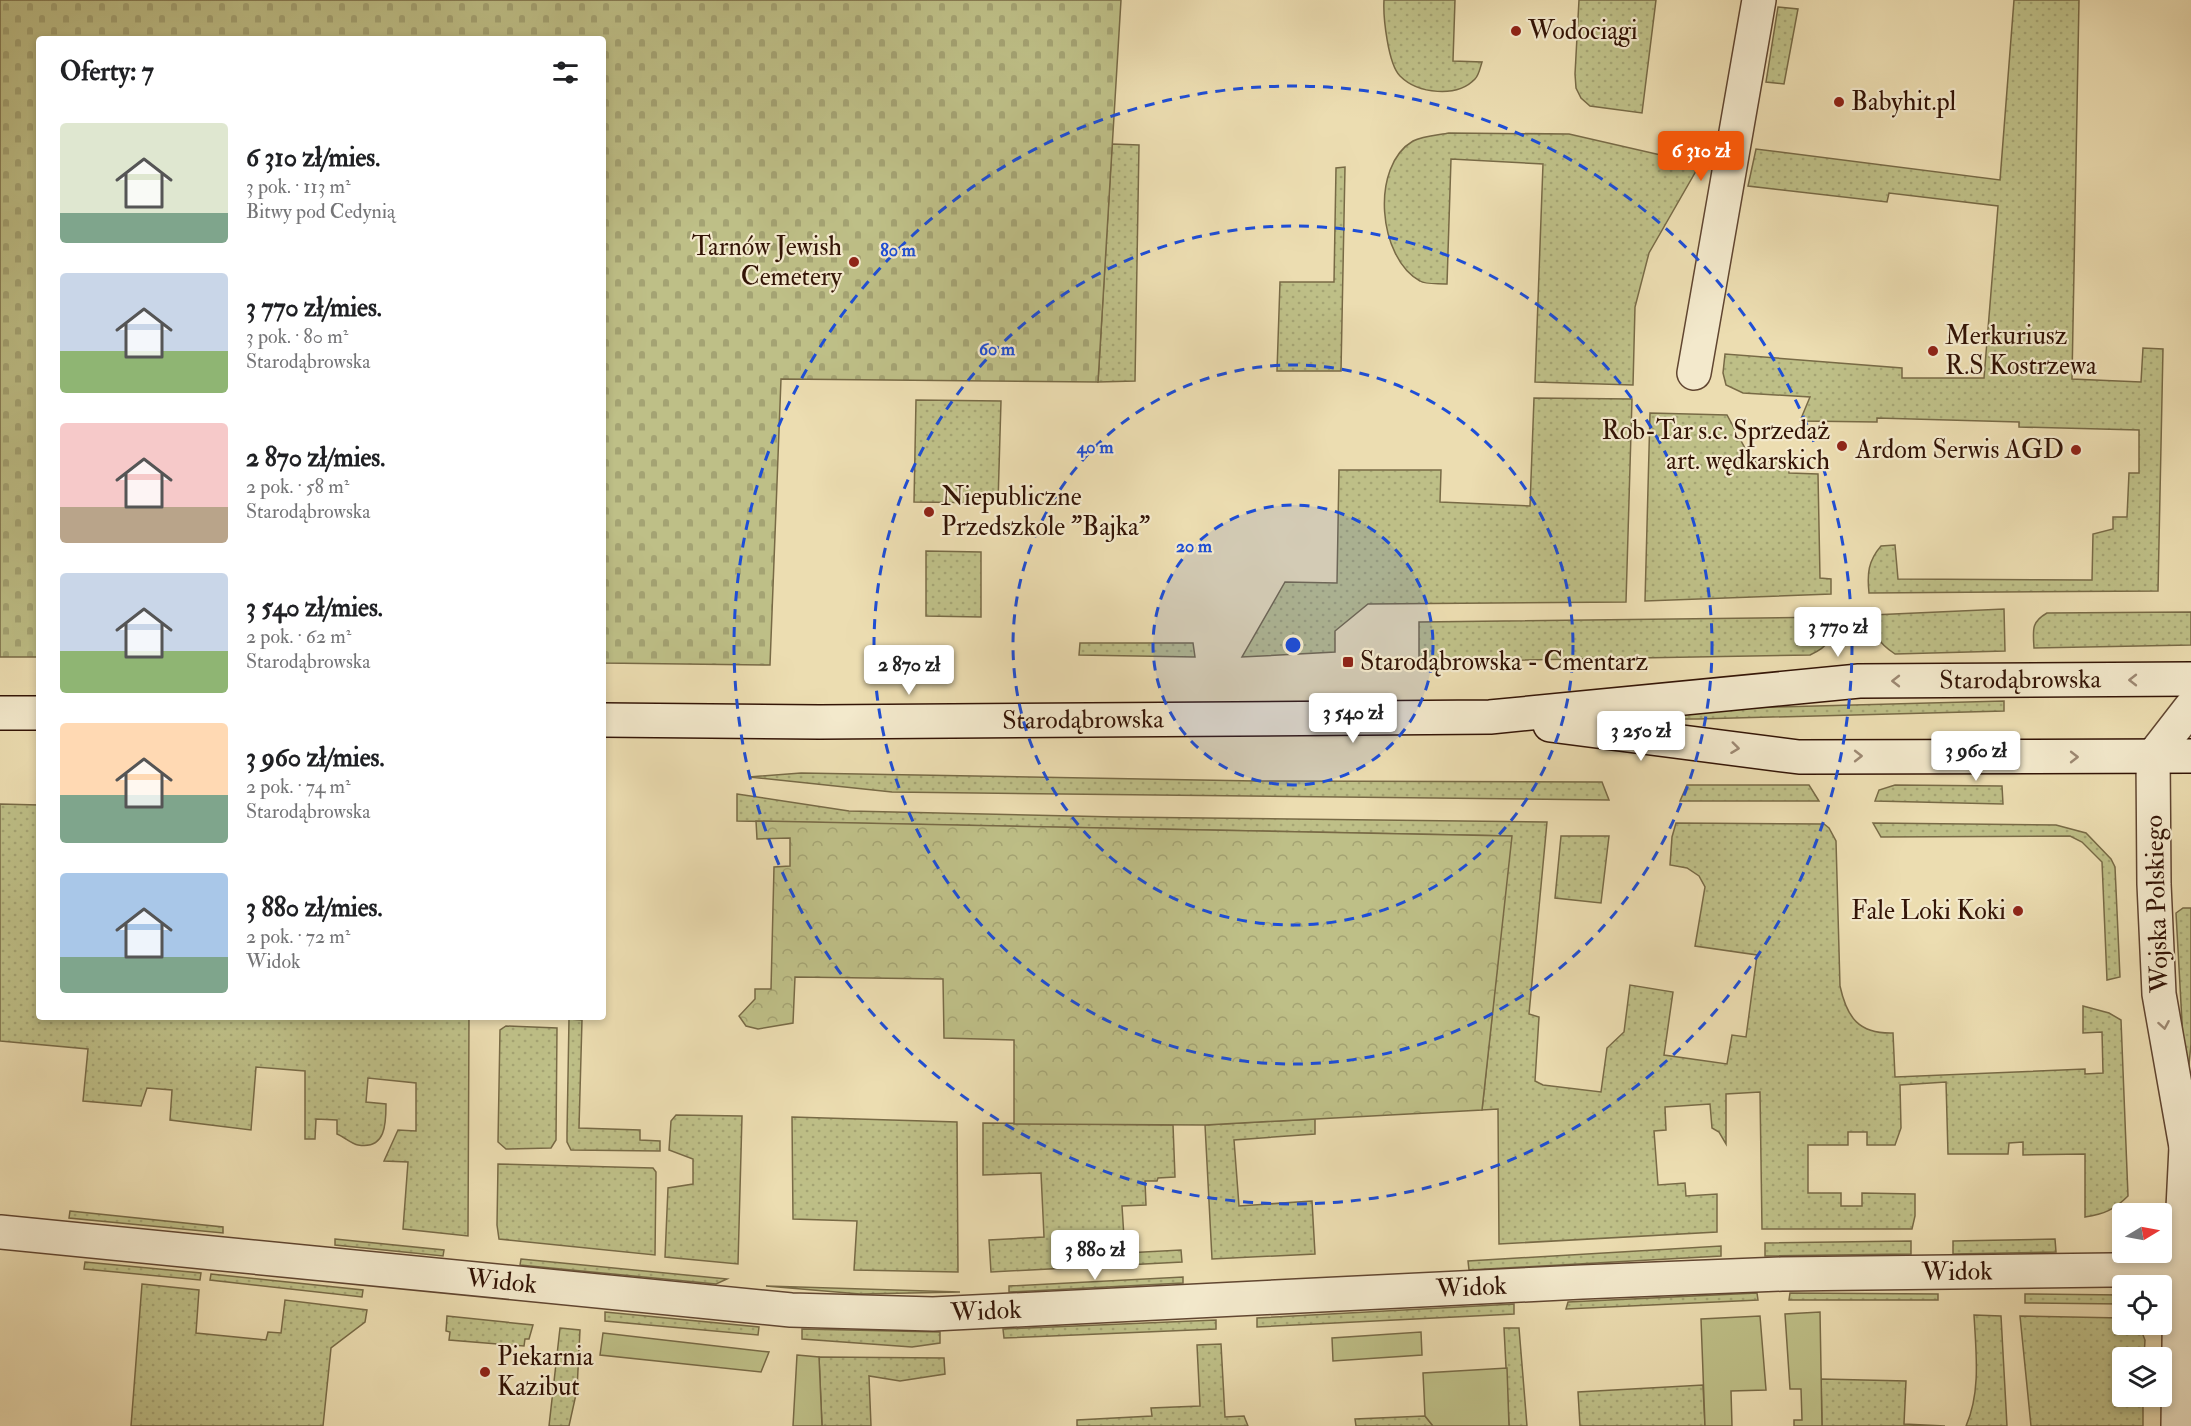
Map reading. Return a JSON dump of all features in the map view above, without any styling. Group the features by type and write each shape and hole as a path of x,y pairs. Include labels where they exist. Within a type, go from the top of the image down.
{"street":[{"path":"1694,373 1759,0"},
{"name":"Starodąbrowska","path":"606,720 844,722 1490,717 1859,681 2191,679"},
{"path":"2153,756 2191,707"},
{"path":"0,713 36,713"},
{"name":"Starodąbrowska","path":"1490,717 1799,757 2191,756"},
{"name":"Wojska Polskiego","path":"2153,756 2158,994 2189,1133 2186,1269 2178,1426"},
{"name":"Widok","path":"0,1232 790,1310 933,1314 1782,1274 2186,1269"}],"green space":[{"name":"Tarnów Jewish Cemetery","path":"0,0 1121,0 1098,382 781,379 770,665 606,663 606,36 36,36 36,657 0,657"},
{"path":"1384,0 1455,0 1453,61 1482,62 1475,79 1458,89 1438,91 1417,87 1400,76 1389,51"},
{"path":"1579,0 1656,0 1642,113 1590,106 1581,98 1576,88 1575,74"},
{"path":"2014,0 2079,0 2072,379 2141,382 2143,348 2163,349 2158,591 1869,593 1868,574 1873,557 1881,546 1895,545 1898,579 2092,580 2093,534 2113,529 2113,517 2127,517 2129,473 2139,473 2139,430 2019,427 2019,422 1877,418 1877,422 1800,421 1810,397 1743,393 1726,385 1723,373 1725,354 1902,368 1902,378 1984,378 1998,206 1889,193 1887,202 1748,186 1756,149 2000,180"},
{"path":"1778,7 1798,9 1784,84 1766,82"},
{"path":"1449,133 1569,134 1700,164 1649,253 1635,307 1633,385 1535,382 1543,164 1451,159 1447,284 1420,281 1406,269 1395,253 1388,233 1385,190 1390,170 1399,153 1413,141"},
{"path":"1112,144 1139,145 1135,381 1098,382"},
{"path":"1345,167 1341,371 1277,371 1280,282 1334,282 1336,168"},
{"path":"1534,398 1632,399 1626,602 1368,604 1335,631 1335,652 1242,657 1285,582 1337,583 1339,470 1441,470 1440,502 1530,506"},
{"path":"916,400 1001,401 998,503 914,502"},
{"path":"1650,413 1727,415 1752,461 1788,461 1789,473 1818,474 1820,578 1831,579 1831,594 1645,601"},
{"path":"926,551 981,552 981,617 926,616"},
{"path":"2004,609 2005,651 1895,654 1878,638 1872,615"},
{"path":"2191,612 2191,645 2034,648 2034,627 2038,620 2047,613"},
{"path":"1832,617 1831,631 1826,645 1810,655 1419,662 1419,622"},
{"path":"1080,643 1193,643 1195,657 1079,655"},
{"path":"2004,701 2004,711 1697,719 1572,719 1699,709"},
{"path":"801,773 1256,781 1602,782 1609,800 892,792 749,777"},
{"path":"1687,785 1809,785 1819,801 1680,801"},
{"path":"1895,785 2002,786 2003,804 1875,801 1879,790"},
{"path":"737,794 849,811 1547,822 1529,1014 1539,1017 1535,1081 1543,1085 1601,1092 1607,1048 1624,1032 1630,985 1673,992 1664,1055 1727,1064 1732,1035 1746,1037 1757,955 1695,946 1705,887 1699,876 1687,868 1670,865 1672,837 1676,823 1824,824 1836,841 1840,986 1843,997 1846,1007 1856,1022 1871,1031 1893,1033 1895,1077 2085,1069 2085,1074 2103,1073 2102,1032 2083,1033 2083,1006 2109,1013 2121,1020 2128,1196 2120,1203 2112,1203 2112,1209 2108,1211 2085,1217 2085,1154 2023,1155 2023,1142 2009,1143 2008,1154 1948,1154 1946,1082 1900,1085 1901,1128 1895,1145 1867,1145 1867,1132 1848,1132 1848,1145 1808,1145 1808,1193 1841,1193 1841,1206 1862,1206 1862,1193 1915,1194 1915,1216 1912,1229 1762,1229 1760,1092 1726,1094 1726,1144 1719,1132 1712,1128 1710,1104 1665,1107 1666,1130 1654,1131 1658,1185 1685,1183 1686,1196 1717,1194 1717,1232 1499,1244 1498,1109 1482,1110 1511,836 737,821"},
{"path":"0,804 36,805 36,1020 469,1020 468,1236 403,1229 408,1162 384,1161 398,1130 416,1131 416,1083 368,1078 366,1102 386,1104 385,1127 379,1139 374,1143 358,1145 337,1134 337,1120 316,1119 315,1139 305,1139 305,1071 256,1067 251,1130 170,1120 172,1090 147,1088 141,1106 83,1101 88,1049 0,1041"},
{"path":"756,821 1512,836 1482,1110 1205,1125 1014,1124 1014,1040 944,1038 943,979 795,977 793,1023 758,1029 746,1026 739,1016 755,999 755,989 771,989 774,867 790,866 790,838 757,839"},
{"path":"1873,823 2056,825 2086,833 2111,859 2115,867 2120,977 2107,980 2102,862 2082,842 2070,836 1881,837"},
{"path":"1561,836 1609,836 1601,903 1555,898"},
{"path":"2183,908 2191,908 2191,1044 2186,1095 2176,913"},
{"path":"569,1020 582,1020 579,1128 640,1130 640,1140 660,1141 660,1151 571,1150 567,1142"},
{"path":"506,1026 557,1028 556,1140 551,1148 506,1149 498,1142 500,1030"},
{"path":"676,1115 742,1116 738,1264 665,1257 668,1188 693,1184 693,1159 669,1150 671,1121"},
{"path":"792,1117 957,1122 958,1272 854,1270 857,1221 793,1219"},
{"path":"1315,1119 1315,1134 1234,1140 1239,1206 1312,1201 1315,1254 1212,1259 1205,1125"},
{"path":"983,1123 1173,1125 1175,1177 1145,1181 1146,1205 1122,1206 1125,1253 1181,1250 1182,1262 991,1272 989,1240 1044,1237 1041,1173 983,1175"},
{"path":"498,1164 653,1168 656,1172 655,1255 499,1239 497,1225"},
{"path":"70,1211 223,1227 223,1233 69,1218"},
{"path":"335,1239 444,1250 443,1256 335,1245"},
{"path":"2055,1239 2056,1252 1953,1254 1953,1241"},
{"path":"1911,1241 1911,1254 1765,1256 1765,1243"},
{"path":"1721,1246 1721,1256 1469,1270 1468,1261"},
{"path":"521,1259 727,1279 716,1284 520,1265"},
{"path":"85,1262 201,1273 200,1280 84,1269"},
{"path":"211,1274 363,1290 362,1297 210,1280"},
{"path":"1183,1277 1183,1283 1009,1292 1009,1286"},
{"path":"142,1284 199,1290 196,1333 266,1340 268,1332 281,1333 285,1300 367,1310 365,1322 331,1348 323,1426 131,1426"},
{"path":"766,1286 960,1292 860,1294"},
{"path":"1757,1293 1758,1300 1566,1309 1568,1302"},
{"path":"1790,1293 1938,1294 1938,1300 1789,1300"},
{"path":"2025,1294 2112,1295 2112,1304 2025,1303"},
{"path":"1514,1304 1514,1314 1257,1327 1257,1318"},
{"path":"605,1312 759,1327 758,1335 605,1321"},
{"path":"1820,1312 1822,1426 1794,1426 1794,1420 1802,1420 1801,1389 1790,1389 1785,1314"},
{"path":"1974,1315 2001,1316 2007,1426 1966,1426 1976,1386"},
{"path":"447,1316 533,1325 529,1339 525,1339 524,1346 449,1340 450,1332 446,1331"},
{"path":"1760,1316 1766,1390 1731,1391 1732,1426 1705,1426 1701,1319"},
{"path":"2020,1316 2112,1318 2112,1335 2143,1335 2145,1347 2112,1347 2112,1407 2143,1407 2143,1426 2031,1426"},
{"path":"1216,1320 1216,1329 1004,1338 1003,1329"},
{"path":"560,1328 580,1330 577,1390 569,1426 549,1426"},
{"path":"1504,1328 1519,1328 1527,1426 1509,1426"},
{"path":"802,1329 940,1332 940,1343 912,1347 802,1339"},
{"path":"1421,1332 1422,1355 1333,1361 1332,1338"},
{"path":"603,1333 769,1352 761,1372 600,1355"},
{"path":"1221,1344 1225,1417 1244,1416 1248,1426 1077,1426 1077,1420 1152,1416 1151,1408 1200,1406 1197,1345"},
{"path":"797,1355 819,1357 822,1426 793,1426"},
{"path":"819,1357 944,1358 945,1374 900,1381 869,1376 871,1426 822,1426"},
{"path":"1507,1368 1509,1426 1433,1426 1425,1416 1423,1373"},
{"path":"1821,1379 1906,1381 1904,1424 1945,1426 1822,1426"},
{"path":"1703,1385 1705,1426 1580,1426 1578,1392"},
{"path":"1425,1416 1433,1426 1356,1426 1355,1419"}],"place":[{"name":"Wodociągi","path":"1516,31"},
{"name":"Babyhit.pl","path":"1839,102"},
{"name":"Tarnów Jewish Cemetery","path":"854,262"},
{"name":"Merkuriusz R.S Kostrzewa","path":"1933,351"},
{"name":"Rob-Tar s.c. Sprzedaż art. wędkarskich","path":"1842,446"},
{"name":"Ardom Serwis AGD","path":"2076,450"},
{"name":"Niepubliczne Przedszkole \"Bajka\"","path":"929,512"},
{"name":"Starodąbrowska - Cmentarz","path":"1348,662"},
{"name":"Fale Loki Koki","path":"2018,911"},
{"name":"Piekarnia Kazibut","path":"485,1372"}]}
